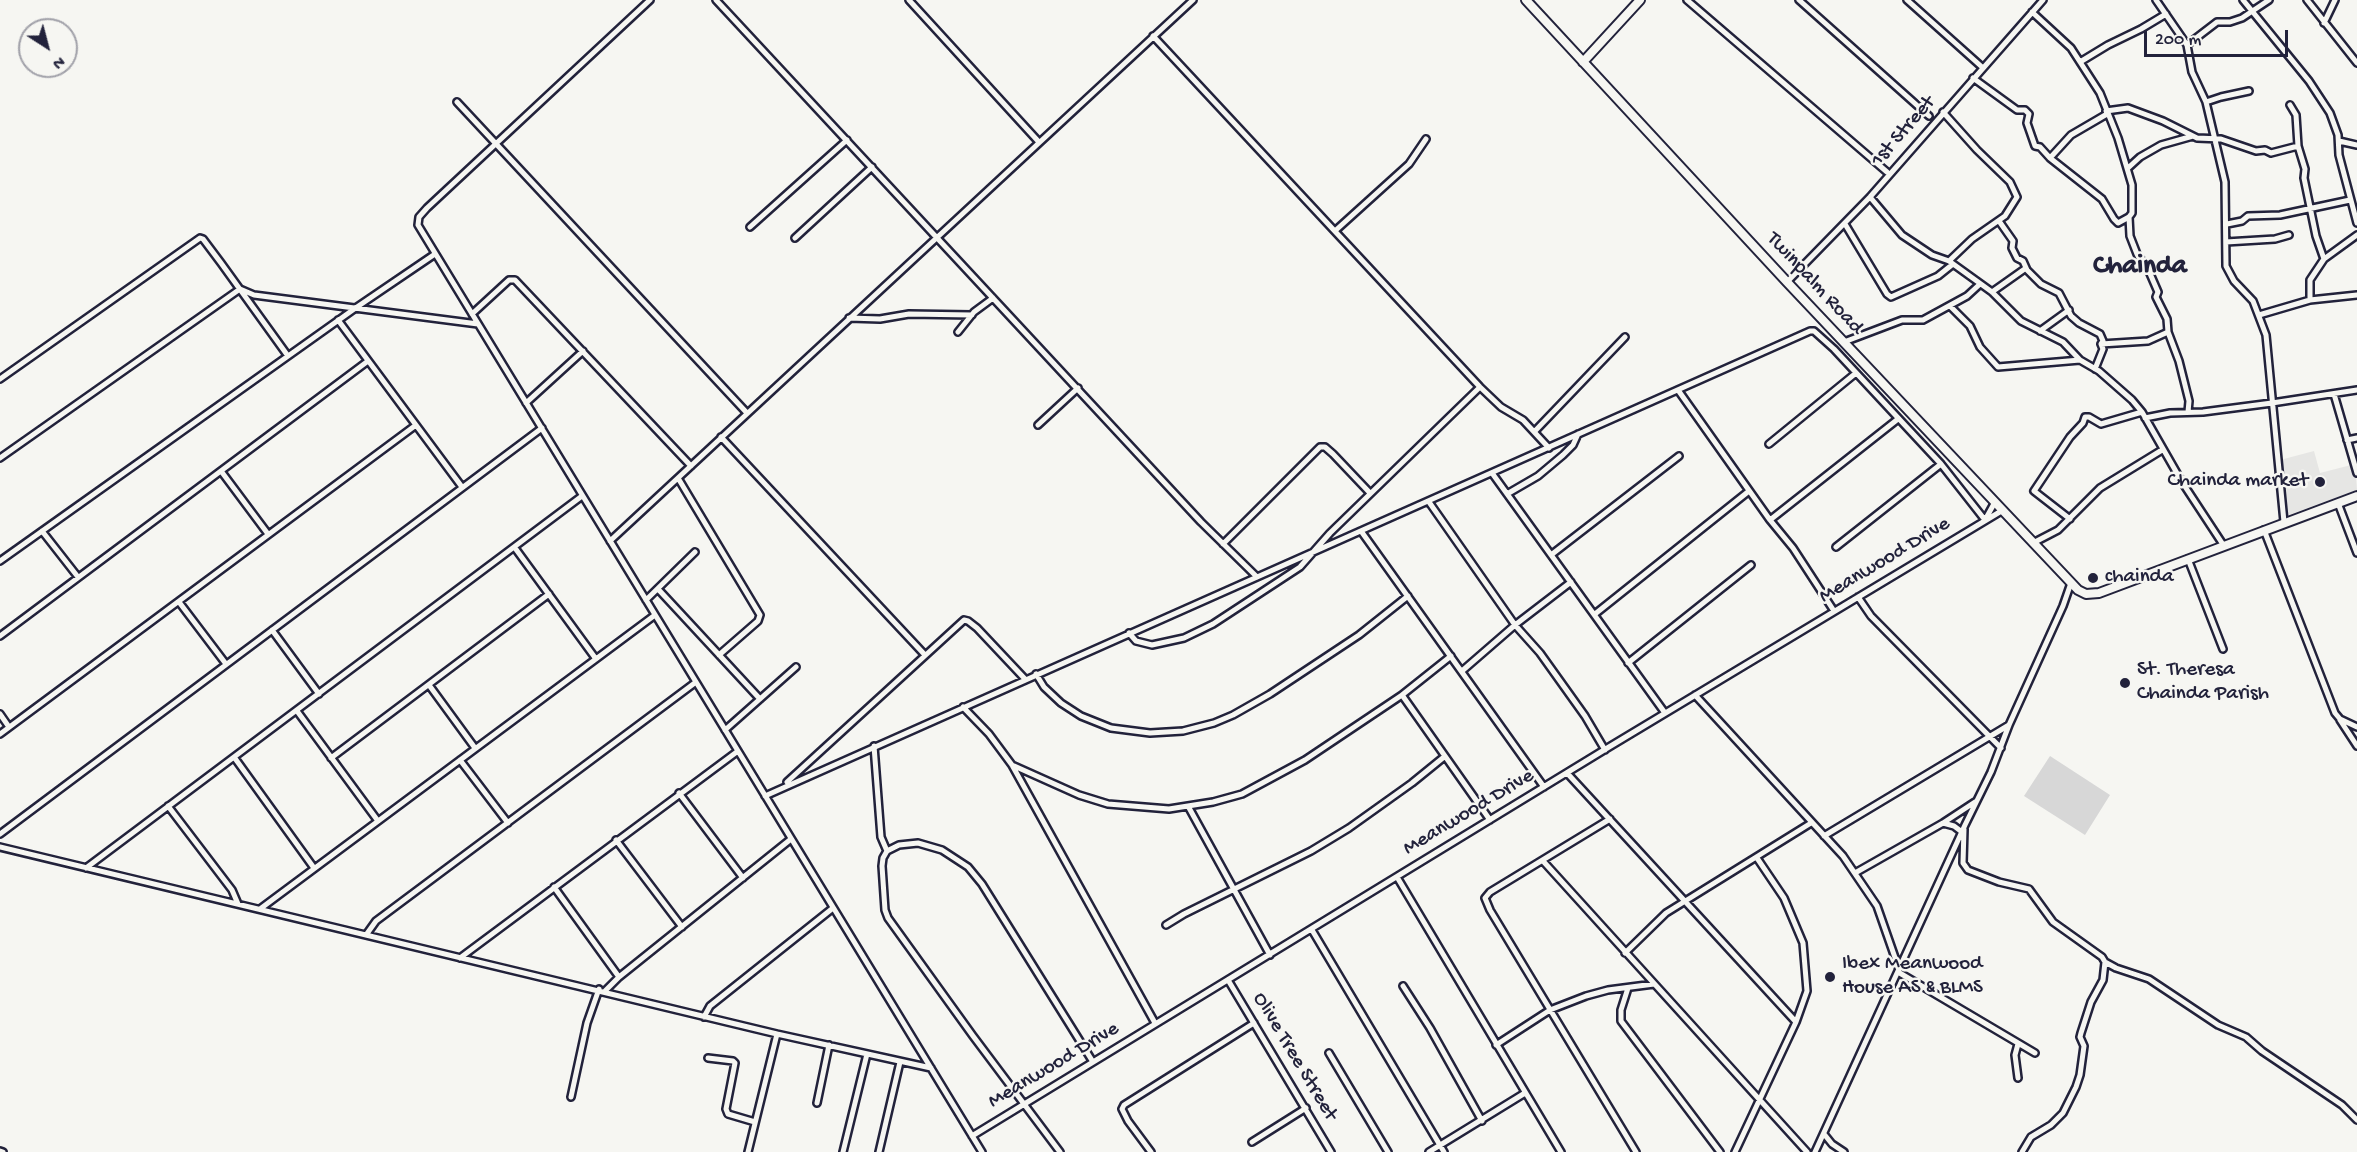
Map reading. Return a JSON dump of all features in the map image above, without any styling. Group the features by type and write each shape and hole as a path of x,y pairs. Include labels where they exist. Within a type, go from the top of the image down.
{"main road":[{"name":"Twinpalm Road","path":"1526,0 1787,282 2078,590 2086,594 2099,593 2188,559"},
{"path":"1583,62 1640,0"},
{"path":"2188,559 2357,496"}],"street":[{"path":"650,0 419,217 419,230 542,428 981,1152"},
{"path":"716,0 1223,544 1257,577"},
{"path":"909,0 1038,141"},
{"path":"610,540 1038,141 1193,0"},
{"path":"1687,0 1887,172"},
{"path":"1799,0 1929,116"},
{"path":"1906,0 1982,68"},
{"name":"1st Street","path":"1787,282 1870,197 2043,0"},
{"path":"2156,0 2187,45 2192,72 2206,102 2224,174 2227,224 2224,258 2229,274 2250,296 2266,335 2284,522"},
{"path":"2243,0 2314,89 2334,123 2339,141 2339,155 2357,222"},
{"path":"2187,45 2217,22 2234,21 2269,0"},
{"path":"2307,0 2357,63"},
{"path":"2324,23 2335,0"},
{"path":"1973,78 2017,110 2025,110 2029,114 2027,123 2035,146 2040,147 2050,158 2102,199 2118,223 2129,217 2132,213 2132,192 2128,168 2100,93 2071,48 2032,12"},
{"path":"2080,62 2166,14"},
{"path":"1153,36 1480,387 1501,407 1516,414 1549,448"},
{"path":"2206,102 2220,96 2249,91"},
{"path":"457,102 747,413"},
{"path":"2290,105 2296,115 2298,146 2305,170 2304,178 2316,236 2324,259"},
{"path":"2050,158 2071,135 2090,122 2107,113 2128,108 2202,139 2214,138 2256,151 2265,150 2271,153 2298,146"},
{"path":"1845,224 1891,297 1938,276 1972,239 2005,216 2017,197 2010,182 1943,112"},
{"path":"2128,168 2140,157 2161,145 2193,136"},
{"path":"1336,230 1409,164 1426,139"},
{"path":"750,227 847,141"},
{"path":"2339,141 2357,145"},
{"path":"795,238 872,167"},
{"path":"1870,197 1902,235 1932,255 1951,262 1992,292 2014,316 2063,342 2080,360 2095,369 2133,400 2162,450 2224,546"},
{"path":"2227,224 2242,221 2248,216 2280,215 2350,200"},
{"path":"2129,217 2130,236 2137,254 2148,269 2158,292 2156,297 2167,319 2168,333 2179,361 2189,401 2188,412"},
{"path":"1999,221 2013,241 2012,248 2017,258 2023,261 2026,268 2041,284 2059,293 2071,316 2100,334 2103,349 2095,369"},
{"path":"2226,242 2268,240 2289,235"},
{"path":"2310,300 2310,280 2324,259 2357,235"},
{"path":"0,378 198,239 203,239 288,356"},
{"path":"0,560 338,320 435,254"},
{"path":"1992,292 2026,268"},
{"path":"472,314 509,280 515,280 691,466"},
{"path":"1844,342 1902,320 1923,320 1950,306 1980,284"},
{"path":"240,289 254,295 478,324"},
{"path":"0,458 240,289"},
{"path":"2259,315 2310,300 2357,295"},
{"path":"958,332 972,315 993,298"},
{"path":"1950,306 1970,326 1980,347 1998,368 2080,360"},
{"path":"2040,331 2069,310"},
{"path":"849,318 880,319 909,314 972,315"},
{"path":"338,320 462,487"},
{"path":"765,796 1810,331 1814,331 1834,349 1941,464 1985,520 1995,502"},
{"path":"2101,344 2148,341 2168,333"},
{"path":"1535,431 1625,337"},
{"path":"526,403 583,351"},
{"path":"0,636 368,361"},
{"path":"1769,444 1856,373"},
{"path":"1129,633 1136,642 1152,645 1184,638 1213,624 1300,567 1370,493 1480,387"},
{"path":"1038,426 1078,388"},
{"path":"1678,390 1770,520 1793,548 1834,611"},
{"path":"2145,418 2357,390"},
{"path":"2334,394 2357,473"},
{"path":"2070,519 2034,491 2035,489 2085,417 2101,424 2142,412"},
{"path":"1770,520 1898,419"},
{"path":"0,734 416,425"},
{"path":"0,834 542,428"},
{"path":"1507,495 1538,476 1563,455 1574,445 1578,434"},
{"path":"721,437 925,655"},
{"path":"2347,440 2357,438"},
{"path":"1223,544 1320,447 1325,447 1333,454 1370,493"},
{"path":"2034,543 2058,530 2100,488 2162,450"},
{"path":"1551,555 1679,456"},
{"path":"1836,547 1941,464"},
{"path":"221,471 268,534"},
{"path":"1492,473 1665,713"},
{"path":"678,478 760,615 758,621 718,655"},
{"path":"1595,614 1749,491"},
{"path":"86,868 582,496"},
{"path":"1429,502 1515,625 1540,653 1585,716 1605,750"},
{"path":"2338,503 2357,553"},
{"name":"Meanwood Drive","path":"972,1136 1665,713 2003,510"},
{"path":"2264,530 2335,713 2357,746"},
{"path":"42,531 78,577"},
{"path":"1361,531 1544,787"},
{"path":"515,548 596,659"},
{"path":"646,600 695,552"},
{"path":"2188,559 2223,650"},
{"path":"1628,663 1751,565"},
{"path":"1462,671 1515,625 1571,582"},
{"path":"1815,1152 2001,748 2071,583"},
{"path":"658,590 760,699"},
{"path":"331,758 549,594"},
{"path":"1036,674 1044,687 1062,703 1081,716 1111,728 1150,734 1183,731 1214,723 1262,699 1359,635 1408,596"},
{"path":"1858,597 1872,616 2001,748"},
{"path":"179,602 226,664"},
{"path":"260,909 655,615"},
{"path":"782,787 959,623 968,621 1025,679"},
{"path":"272,630 318,694"},
{"path":"1012,765 1095,801 1150,808 1188,806 1227,799 1305,760 1402,695 1451,656"},
{"path":"725,730 796,667"},
{"path":"366,935 376,921 696,682"},
{"path":"429,685 475,748"},
{"path":"1402,695 1490,820"},
{"path":"1695,695 1856,873 1877,906 1898,971 2035,1053"},
{"path":"963,706 1012,765 1155,1023"},
{"path":"297,711 378,821"},
{"path":"2335,713 2340,719 2357,727"},
{"path":"0,714 9,727"},
{"path":"1824,836 2009,725"},
{"path":"874,746 881,837 887,851"},
{"path":"460,958 738,750"},
{"path":"1166,925 1311,851 1412,783 1444,757"},
{"path":"234,758 314,868"},
{"path":"460,760 508,823"},
{"path":"1567,773 1796,1022"},
{"path":"679,793 743,878"},
{"path":"1856,873 1943,823 1976,801"},
{"path":"168,806 232,890 238,904"},
{"path":"1188,806 1270,955"},
{"path":"1610,819 1490,892 1485,898 1635,1152"},
{"path":"1625,953 1656,920 1811,823"},
{"path":"1943,823 1954,826 1962,832"},
{"path":"1965,825 1963,863 1968,870 1998,882 2029,889 2053,922 2102,957 2105,962 2149,979 2218,1025 2246,1037 2262,1051 2342,1105 2357,1120"},
{"path":"572,1097 587,1023 602,990 791,839"},
{"path":"616,840 682,927"},
{"path":"1060,1152 888,918 885,910 882,866 887,851 899,845 918,843 942,850 968,867 982,884 1093,1062"},
{"path":"0,847 602,990 704,1017 931,1068"},
{"path":"1735,1152 1796,1022 1807,991 1803,943 1784,898 1757,858"},
{"path":"1543,861 1807,1152"},
{"path":"1397,877 1561,1152"},
{"path":"554,887 619,977"},
{"path":"704,1017 710,1006 833,908"},
{"path":"1312,930 1444,1152"},
{"path":"2022,1152 2031,1137 2051,1125 2063,1113 2076,1087 2085,1046 2080,1037 2091,1002 2103,980 2105,962"},
{"name":"Olive Tree Street","path":"1228,980 1331,1152"},
{"path":"1496,1045 1550,1010 1608,990 1654,984"},
{"path":"1403,986 1430,1028 1482,1121"},
{"path":"1628,988 1621,1010 1621,1021 1720,1152"},
{"path":"1151,1152 1124,1113 1124,1105 1254,1023"},
{"path":"748,1152 777,1034"},
{"path":"2018,1044 2016,1060 2018,1078"},
{"path":"817,1103 829,1045"},
{"path":"1329,1053 1388,1152"},
{"path":"843,1152 867,1054"},
{"path":"708,1058 735,1063 726,1109 728,1114 755,1122"},
{"path":"879,1152 900,1062"},
{"path":"1429,1152 1525,1093"},
{"path":"1252,1142 1306,1108"},
{"path":"1824,1134 1834,1146 1844,1152"}],"shaded area":[{"name":"Chainda market","path":"2314,451 2320,473 2355,464 2357,490 2286,516 2280,460"},
{"path":"2050,756 2110,795 2085,835 2024,796"}],"place":[{"name":"Chainda market","path":"2320,482"},
{"name":"chainda","path":"2093,578"},
{"name":"St. Theresa Chainda Parish","path":"2125,683"},
{"name":"Ibex Meanwood House AS & BLMS","path":"1830,977"}],"district":[{"name":"Chainda","path":"2140,268"}]}
